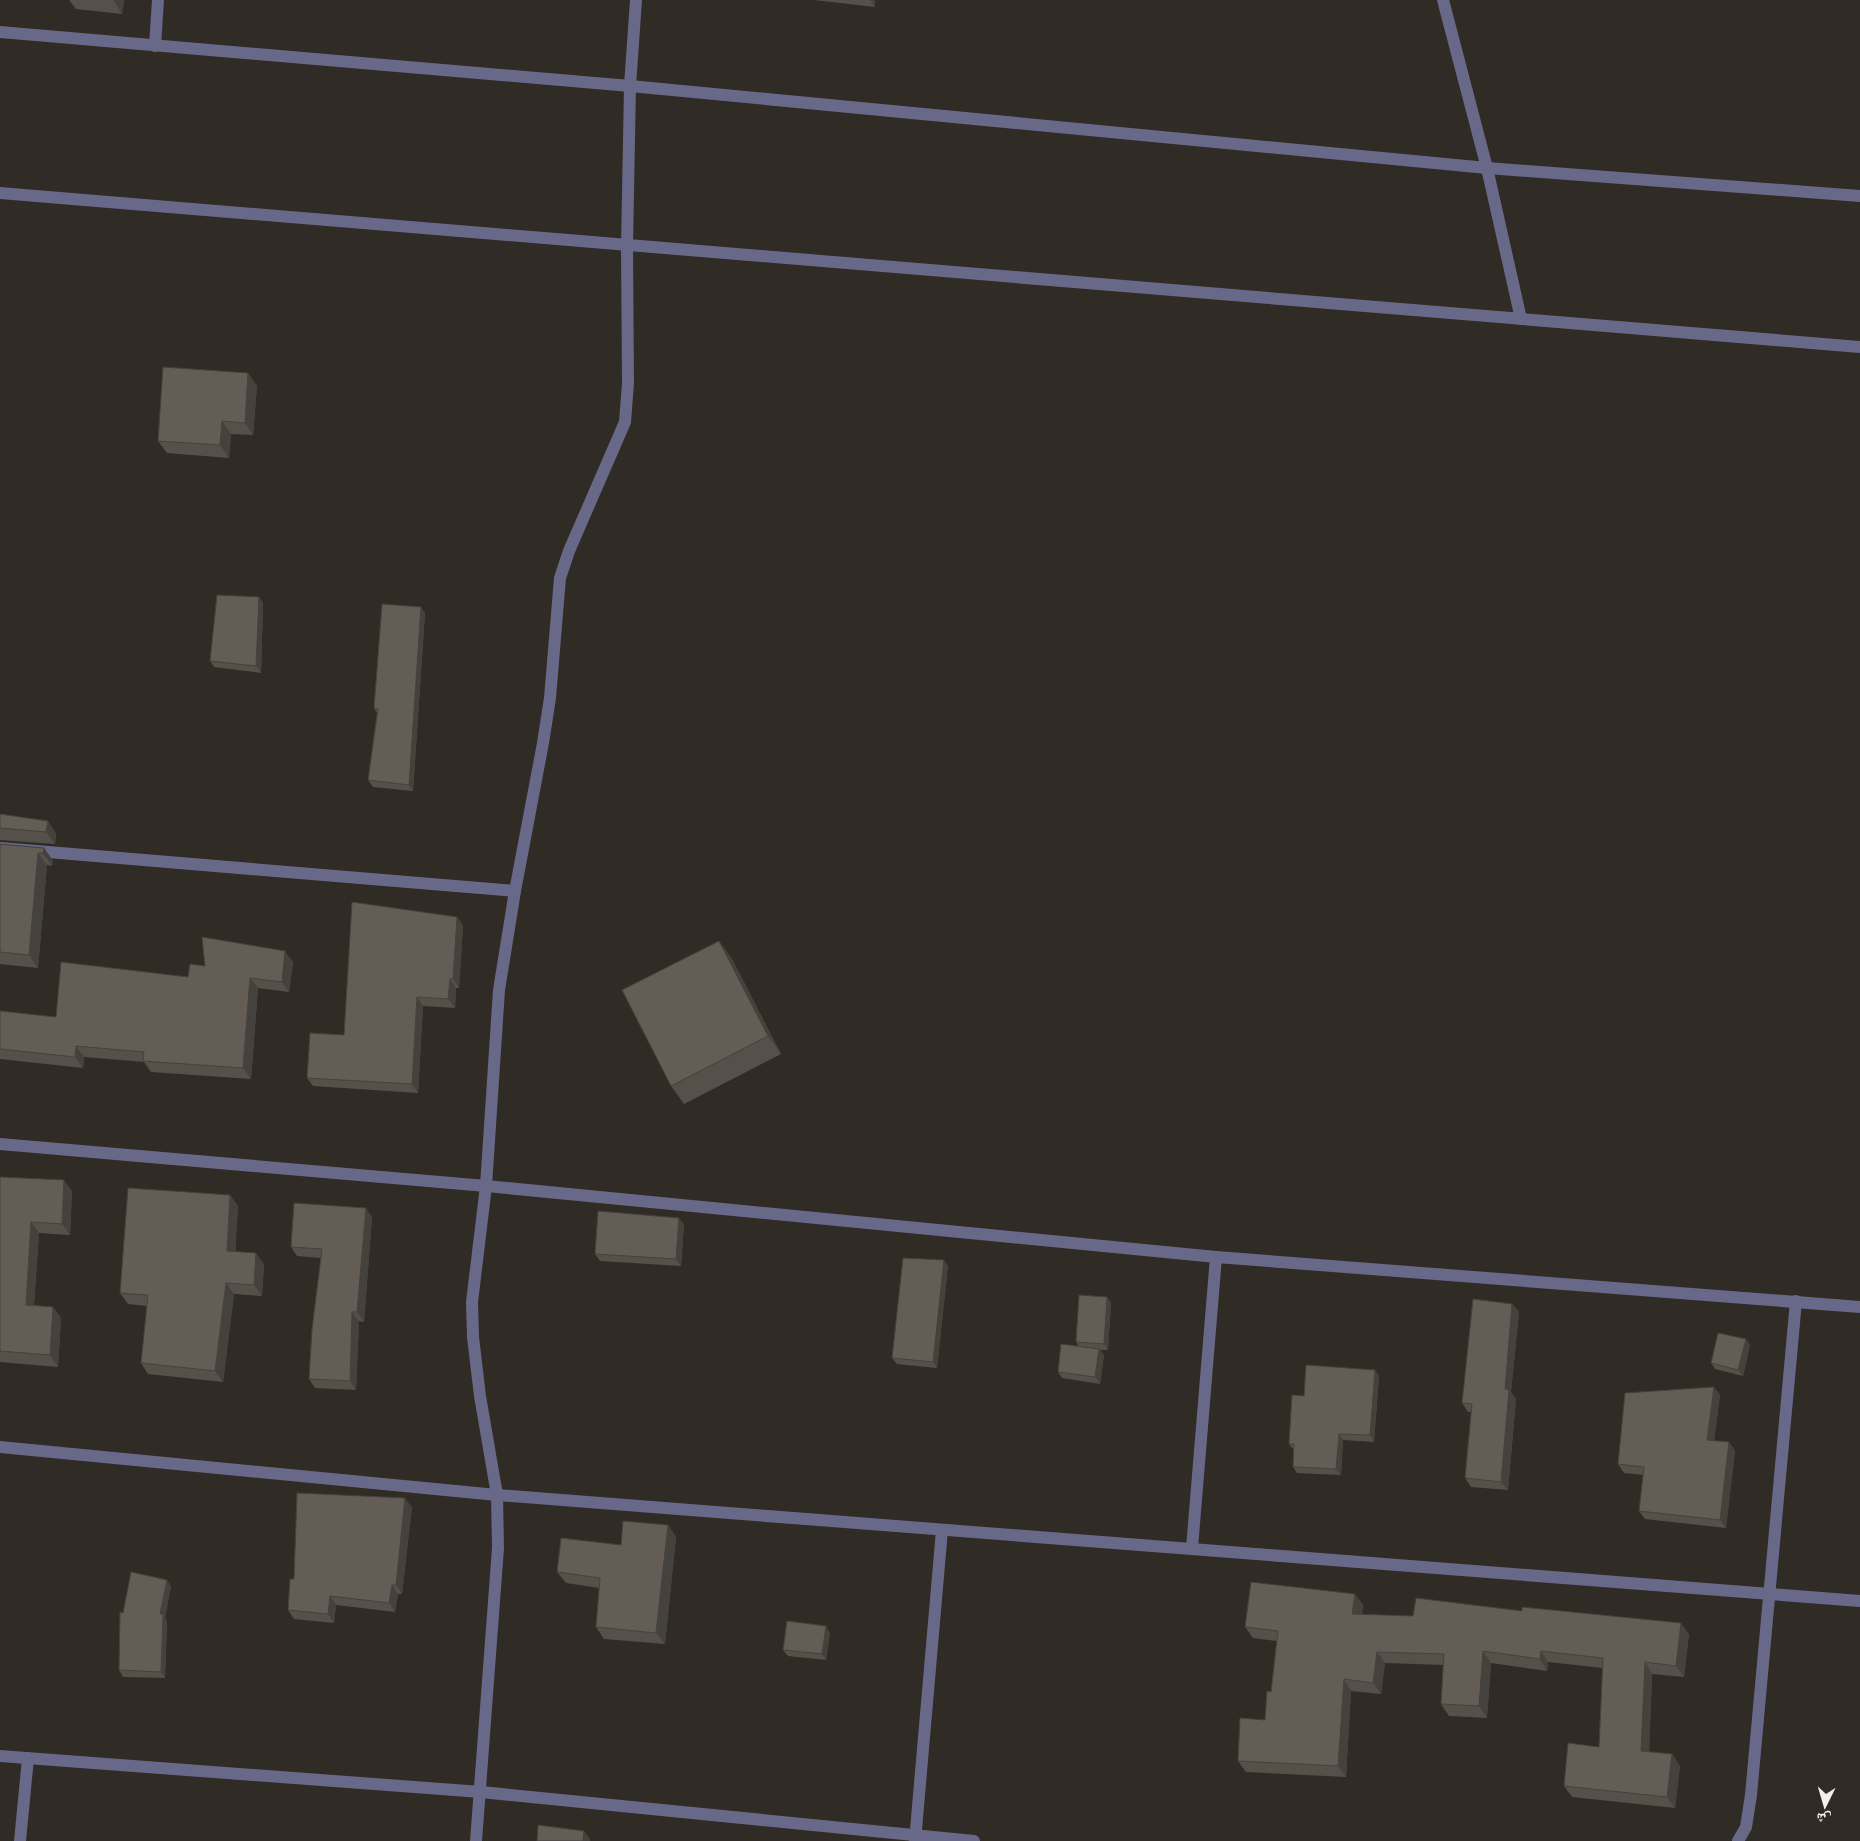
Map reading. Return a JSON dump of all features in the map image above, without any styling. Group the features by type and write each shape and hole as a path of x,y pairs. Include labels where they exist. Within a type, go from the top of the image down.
{"street":[{"path":"155,46 158,0"},
{"path":"476,1841 498,1548 497,1495 480,1396 473,1337 472,1302 486,1186 499,990 514,891 546,725 560,578 569,550 625,422 628,383 627,246 630,86 636,0"},
{"path":"1443,0 1487,168 1521,319"},
{"path":"0,32 630,86 1487,168 1860,196"},
{"path":"0,193 1860,347"},
{"path":"0,848 514,891"},
{"path":"0,1144 486,1186 1216,1257 1860,1307"},
{"path":"1192,1548 1216,1257"},
{"path":"1738,1841 1746,1827 1751,1795 1796,1302"},
{"path":"0,1447 497,1495 1192,1548 1860,1602"},
{"path":"915,1839 942,1530"},
{"path":"0,1756 481,1792 915,1839 974,1841"},
{"path":"20,1841 28,1758"}],"building":[{"path":"163,367 248,373 245,423 222,421 220,445 158,441"},
{"path":"217,595 259,597 256,666 210,661"},
{"path":"382,604 421,607 409,785 368,780 378,709 374,708"},
{"path":"0,814 48,821 46,832 0,828"},
{"path":"0,844 44,848 43,853 38,853 29,955 0,952"},
{"path":"352,902 457,917 453,979 450,979 448,999 417,997 412,1084 307,1078 310,1033 344,1035"},
{"path":"202,937 285,951 282,982 250,978 243,1068 143,1061 144,1052 76,1046 75,1057 0,1049 0,1011 56,1017 61,962 188,977 190,964 205,966"},
{"path":"719,941 768,1036 671,1086 622,990"},
{"path":"0,1177 64,1180 62,1224 31,1222 26,1305 53,1307 50,1355 0,1351"},
{"path":"128,1188 230,1195 227,1251 256,1253 254,1285 226,1283 215,1371 141,1363 148,1295 120,1293"},
{"path":"294,1203 366,1208 357,1312 352,1312 350,1381 309,1379 312,1329 322,1249 291,1247"},
{"path":"598,1211 679,1218 676,1259 595,1254"},
{"path":"903,1258 944,1260 933,1362 892,1358"},
{"path":"1079,1295 1107,1297 1104,1344 1076,1342"},
{"path":"1473,1299 1512,1304 1505,1389 1509,1390 1501,1482 1465,1478 1472,1404 1462,1403"},
{"path":"1718,1333 1746,1339 1738,1370 1711,1363"},
{"path":"1061,1344 1099,1349 1095,1377 1058,1372"},
{"path":"1306,1365 1375,1370 1370,1435 1339,1434 1336,1469 1293,1467 1294,1444 1289,1444 1292,1395 1304,1396"},
{"path":"1714,1387 1707,1440 1729,1442 1720,1520 1639,1511 1644,1467 1618,1464 1625,1393"},
{"path":"297,1493 405,1498 396,1585 392,1585 389,1603 330,1596 328,1614 288,1610 290,1579 294,1579"},
{"path":"623,1521 668,1525 656,1633 596,1627 600,1578 557,1572 561,1538 621,1545"},
{"path":"131,1572 167,1580 160,1614 163,1614 161,1672 119,1670 120,1612 123,1613"},
{"path":"1251,1582 1355,1594 1352,1614 1413,1616 1416,1598 1522,1611 1522,1607 1681,1623 1676,1666 1645,1662 1641,1751 1672,1754 1667,1797 1564,1786 1568,1743 1599,1747 1603,1658 1541,1651 1540,1659 1483,1651 1479,1706 1441,1704 1444,1654 1377,1652 1373,1683 1344,1679 1338,1766 1238,1761 1240,1718 1265,1720 1267,1691 1271,1692 1278,1631 1245,1627"},
{"path":"787,1621 826,1626 822,1654 783,1650"},
{"path":"538,1825 584,1831 583,1841 537,1841"}]}
